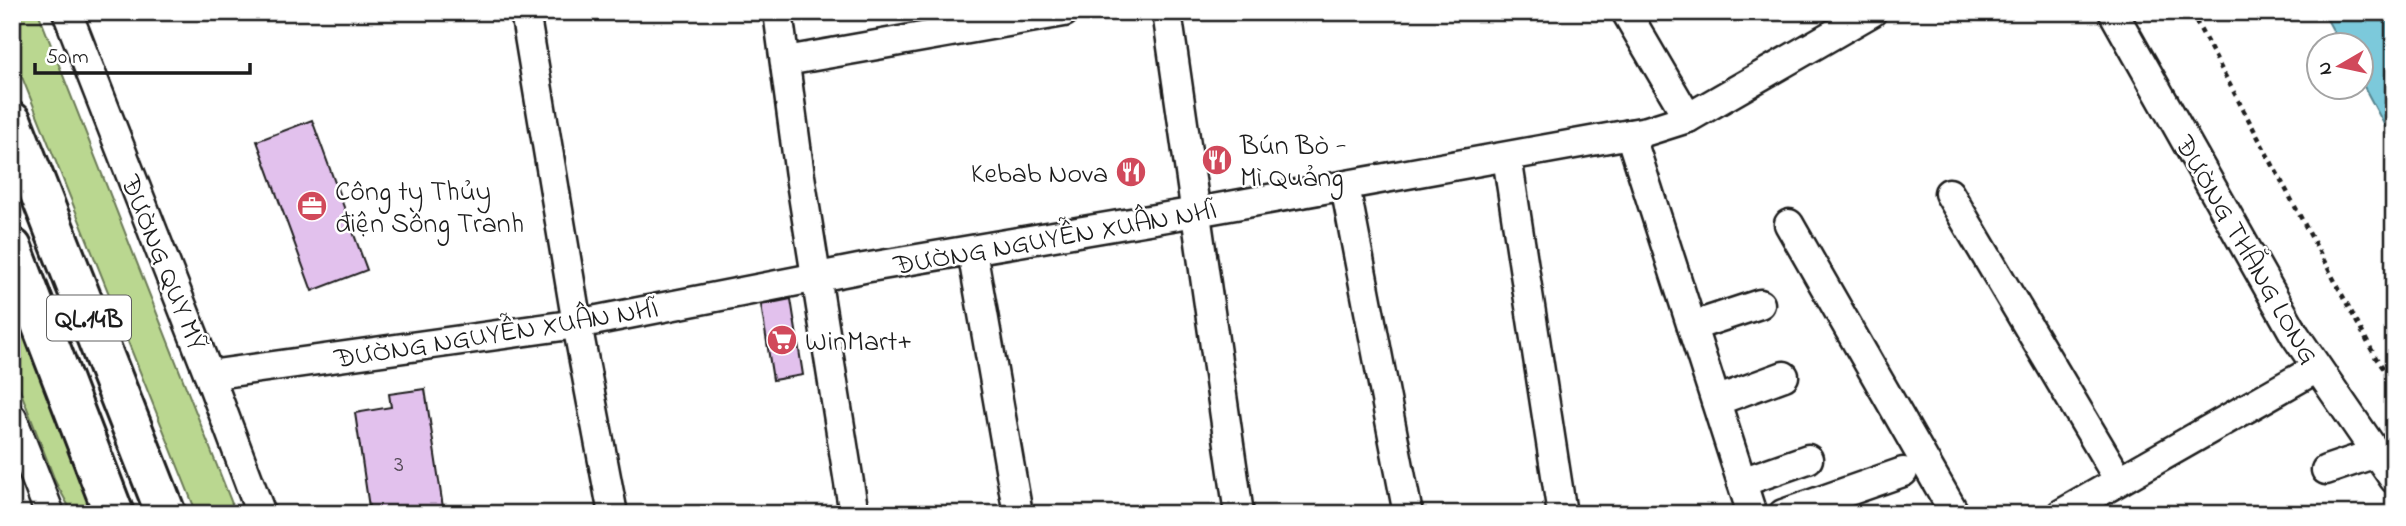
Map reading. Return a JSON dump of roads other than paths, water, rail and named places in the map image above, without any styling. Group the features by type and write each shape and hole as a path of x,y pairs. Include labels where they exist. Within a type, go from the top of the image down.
{"highway":[{"name":"QL.14B","path":"12,122 166,514"},
{"name":"QL.14B","path":"12,248 114,514"}],"street":[{"name":"ĐƯỜNG QUY MỸ","path":"66,12 261,514"},
{"path":"525,12 577,324 613,514"},
{"path":"778,12 800,176 855,514"},
{"path":"786,61 1064,12"},
{"path":"1167,12 1239,514"},
{"path":"1626,12 1688,118"},
{"name":"ĐƯỜNG NGUYỄN XUÂN NHĨ","path":"209,375 577,324 817,277 1630,134 1688,118 1872,12"},
{"name":"ĐƯỜNG THĂNG LONG","path":"2113,12 2295,335 2394,479"},
{"path":"1630,134 1752,514"},
{"path":"1507,157 1562,514"},
{"path":"1345,186 1408,514"},
{"path":"1949,193 2119,480"},
{"path":"1789,224 1955,514"},
{"path":"972,251 1018,514"},
{"path":"1693,326 1760,303"},
{"path":"2061,514 2317,368"},
{"path":"1716,401 1784,376"},
{"path":"12,418 50,514"},
{"path":"2326,470 2376,453"},
{"path":"1742,482 1808,459"},
{"path":"1783,514 1903,472"}],"water":[{"path":"2323,12 2394,12 2394,143 2372,102 2374,32 2334,32"}],"place":[{"name":"Bún Bò - Mì Quảng","path":"1217,160"},
{"name":"Kebab Nova","path":"1131,172"},
{"name":"Công ty Thủy điện Sông Tranh","path":"312,206"},
{"name":"WinMart+","path":"782,340"}]}
